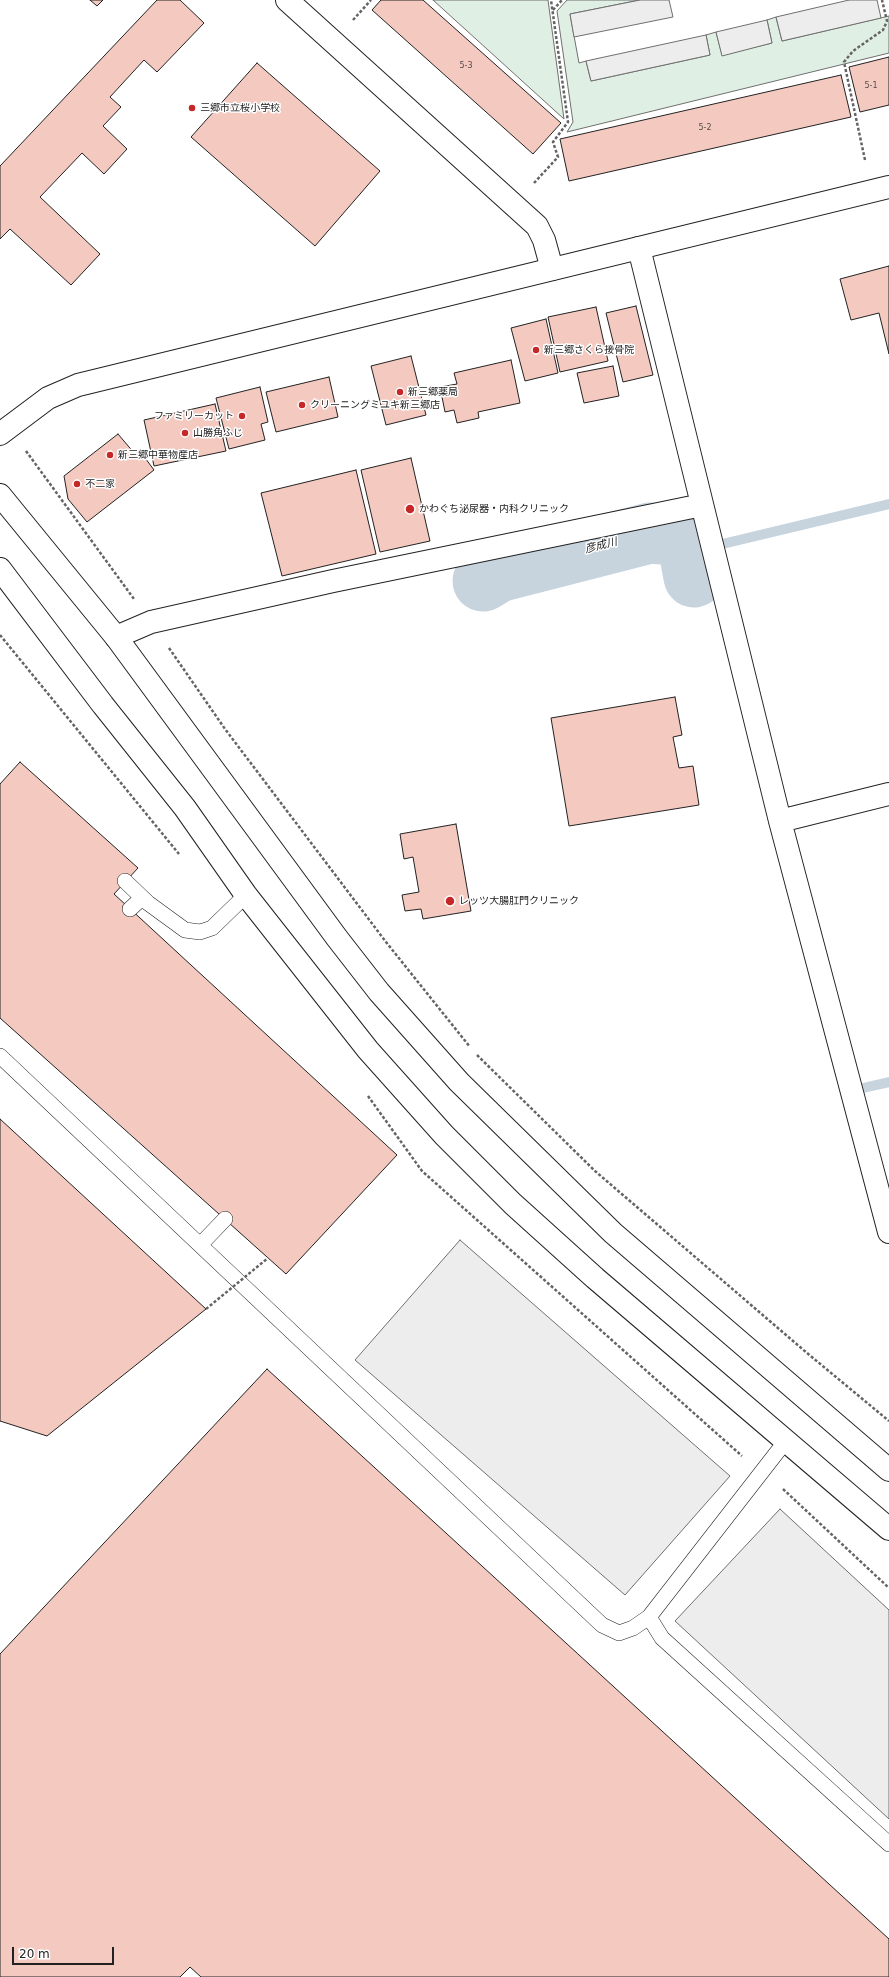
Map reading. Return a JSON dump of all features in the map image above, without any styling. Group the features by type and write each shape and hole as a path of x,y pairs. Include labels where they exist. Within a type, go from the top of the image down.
{"street":[{"path":"287,0 537,226 544,240 552,269"},
{"path":"4,430 48,398 78,385 889,187"},
{"path":"638,248 780,820 889,1232"},
{"path":"0,495 116,637 337,938 379,992 459,1082 613,1233 889,1470"},
{"path":"116,637 151,622 333,581 702,505"},
{"path":"0,569 103,705 185,808 246,896 368,1050 465,1156 513,1204 595,1278 785,1442 889,1529"},
{"path":"780,820 889,794"}],"lane":[{"path":"125,881 142,898 185,930 200,932 212,928 246,896"},
{"path":"130,909 142,898"},
{"path":"0,1056 602,1625 619,1633 633,1628 650,1617 785,1442"},
{"path":"200,1245 226,1219"},
{"path":"650,1617 662,1638 889,1844"}],"path":[{"path":"349,24 371,0"},
{"path":"529,188 558,157 553,142 568,122 551,0"},
{"path":"552,10 562,0"},
{"path":"865,160 844,62 853,51 883,30 887,21 882,0"},
{"path":"4,430 151,622 225,729 386,942 473,1052 595,1171 806,1353 889,1421"},
{"path":"206,1309 268,1258"},
{"path":"783,1489 889,1588"}],"green space":[{"path":"433,0 548,0 564,119"},
{"path":"567,0 640,0 570,14 579,63 586,61 591,81 710,55 706,35 716,32 722,55 772,43 767,20 776,17 782,41 889,16 889,53 567,132 573,122 557,11"}],"shaded area":[{"path":"640,0 669,0 673,17 574,37 570,14"},
{"path":"849,0 877,0 881,18 782,41 776,17"},
{"path":"767,20 772,43 722,56 716,32"},
{"path":"706,35 710,55 591,81 586,61"},
{"path":"460,1240 730,1476 625,1595 355,1360"},
{"path":"780,1509 889,1610 889,1819 675,1621"}],"building":[{"path":"90,0 103,0 97,6"},
{"path":"157,0 180,0 204,23 157,72 144,60 110,97 121,107 103,126 127,149 104,174 82,153 40,197 100,254 71,285 10,229 0,239 0,166"},
{"path":"381,0 423,0 561,123 533,154 372,10"},
{"path":"889,57 889,105 860,112 849,67"},
{"path":"257,63 380,171 315,246 191,137"},
{"path":"841,75 851,117 569,181 560,139"},
{"path":"889,266 889,354 879,313 851,320 840,279"},
{"path":"636,306 653,375 623,382 606,313"},
{"path":"596,307 608,361 560,372 548,317"},
{"path":"546,319 558,373 525,381 511,328"},
{"path":"411,356 426,415 386,425 371,366"},
{"path":"511,360 520,403 478,412 479,418 457,423 454,410 445,412 440,387 457,384 454,373"},
{"path":"613,366 619,396 584,403 577,373"},
{"name":"クリーニングミユキ新三郷店","path":"329,377 338,417 276,432 266,392"},
{"path":"260,387 268,422 261,424 265,440 229,449 216,398"},
{"path":"215,404 226,451 154,466 144,420"},
{"path":"118,434 135,454 140,451 154,470 87,522 68,499 64,476"},
{"path":"411,458 430,541 380,552 361,470"},
{"path":"356,470 376,554 282,576 261,493"},
{"path":"675,697 682,735 673,737 679,768 693,766 699,805 569,826 551,718"},
{"path":"20,762 138,868 114,894 397,1155 286,1274 0,1018 0,784"},
{"path":"456,824 471,911 423,919 421,909 405,911 402,895 419,892 413,857 404,859 400,834"},
{"path":"0,1119 206,1309 47,1436 0,1421"},
{"path":"267,1369 889,1939 889,1977 201,1977 190,1967 180,1977 0,1977 0,1654"}],"waterway":[{"path":"689,552 889,504"},
{"name":"彦成川","path":"483,581 498,572 650,533 675,535 689,550 694,577"},
{"path":"863,1088 889,1082"}],"place":[{"name":"三郷市立桜小学校","path":"192,108"},
{"name":"新三郷さくら接骨院","path":"536,350"},
{"name":"新三郷薬局","path":"400,392"},
{"name":"クリーニングミユキ新三郷店","path":"302,405"},
{"name":"ファミリーカット","path":"242,416"},
{"name":"山勝角ふじ","path":"185,433"},
{"name":"新三郷中華物産店","path":"110,455"},
{"name":"不二家","path":"77,484"},
{"name":"かわぐち泌尿器・内科クリニック","path":"410,509"},
{"name":"レッツ大腸肛門クリニック","path":"450,901"}]}
